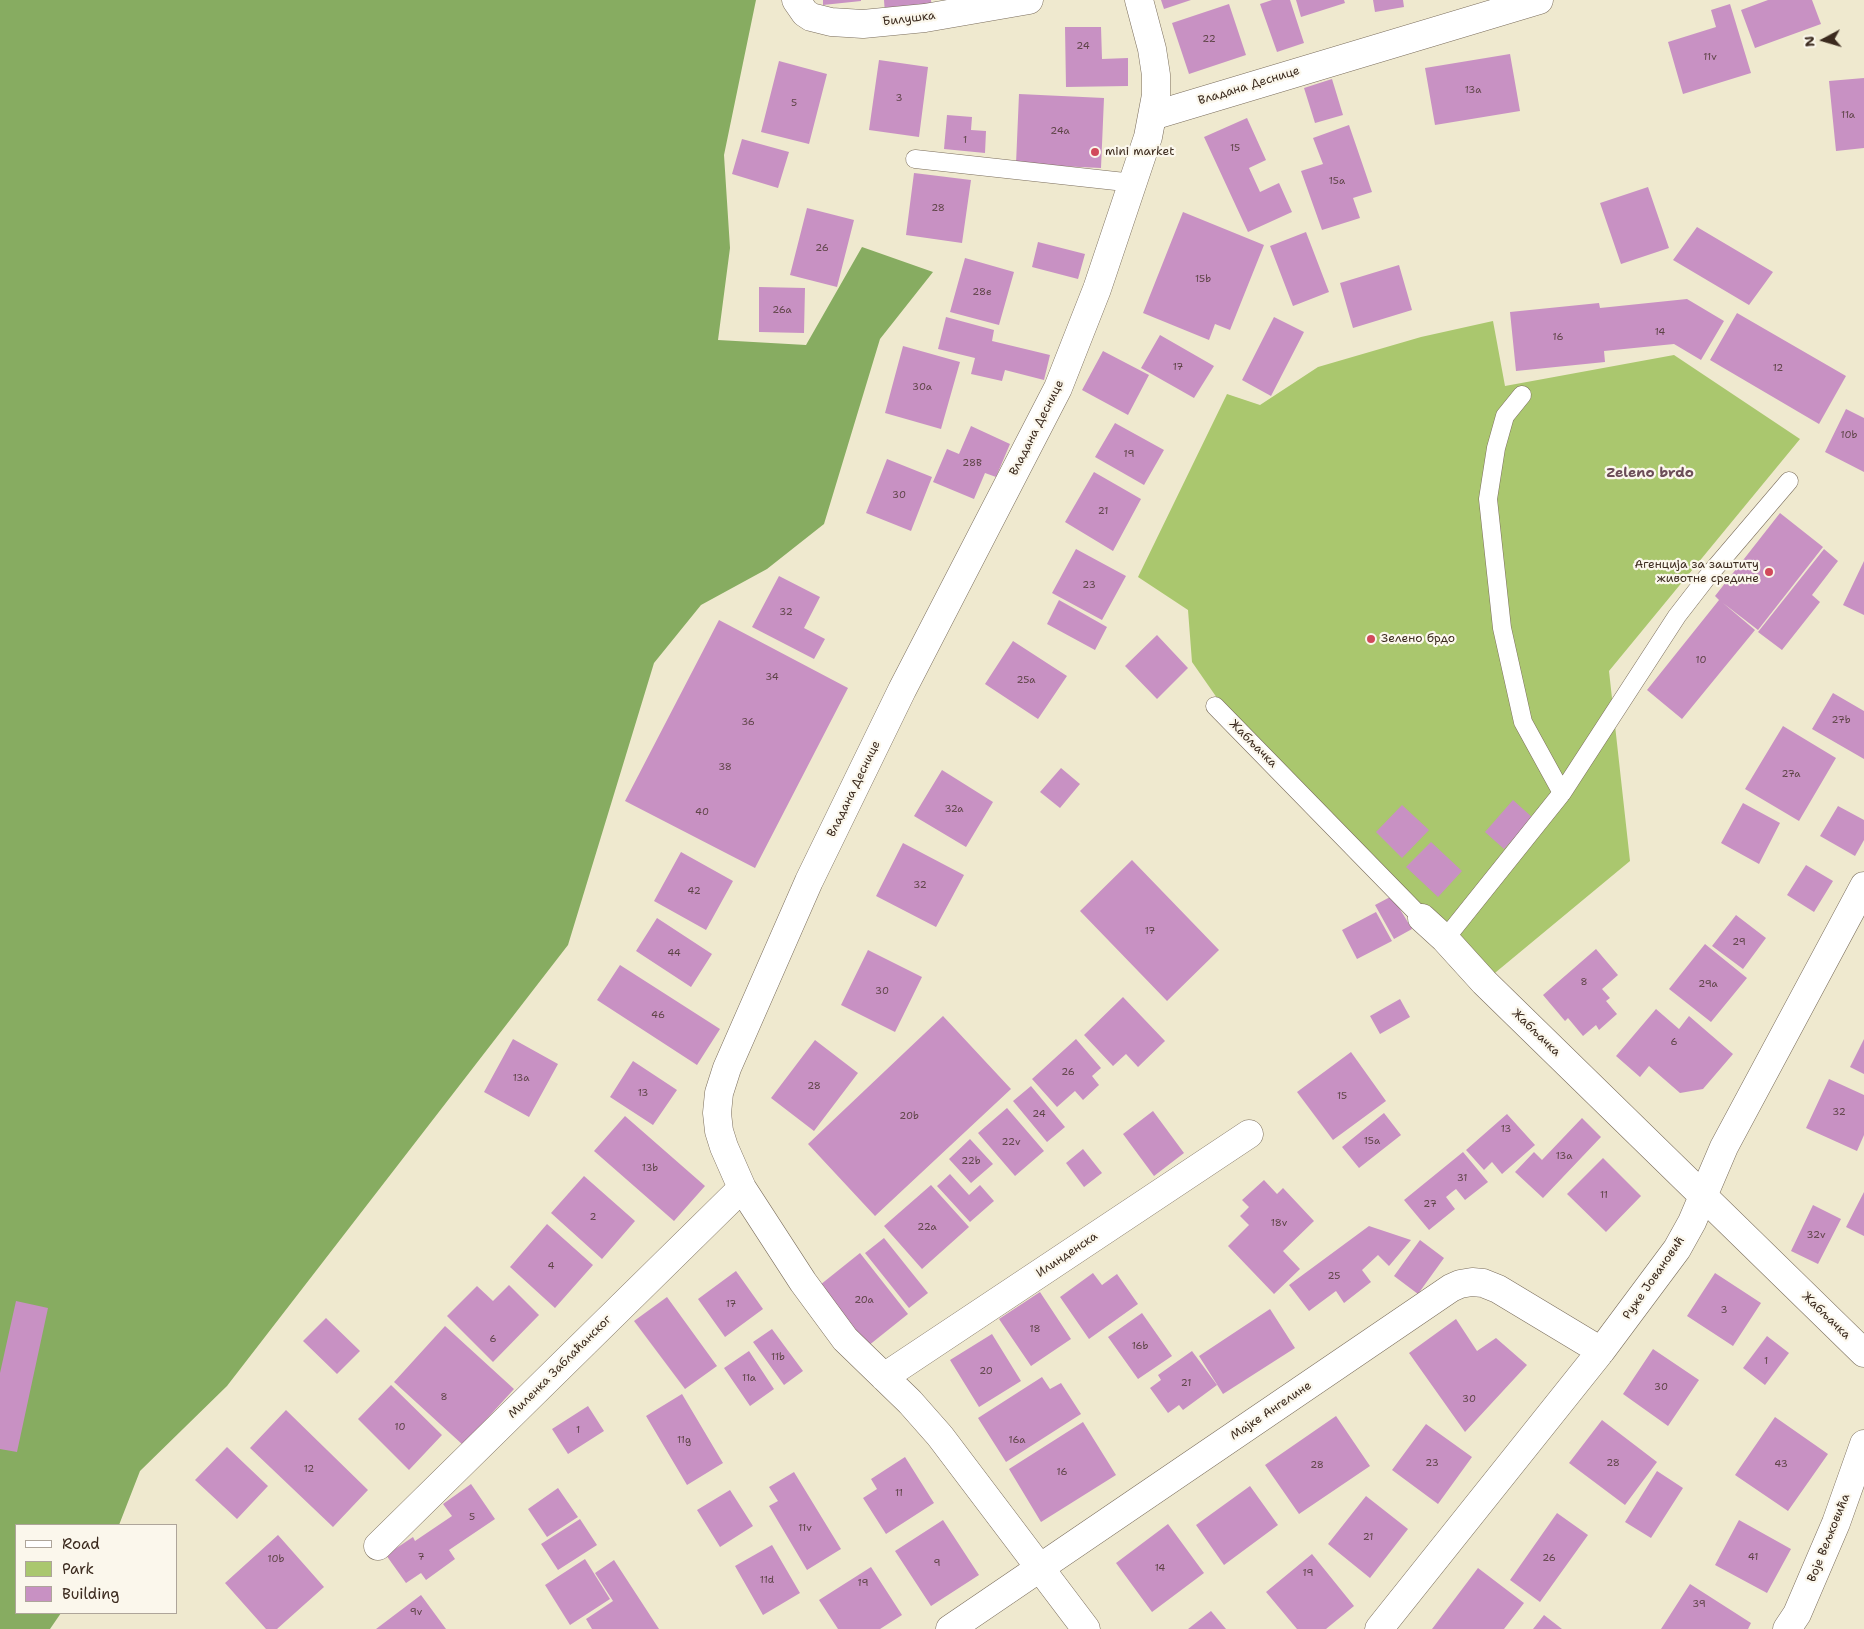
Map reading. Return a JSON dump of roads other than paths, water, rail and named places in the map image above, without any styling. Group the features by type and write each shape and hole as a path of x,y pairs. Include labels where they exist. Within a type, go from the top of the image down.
{"street":[{"name":"Билушка","path":"796,0 805,13 811,17 831,22 863,24 925,18 1029,0"},
{"path":"1139,0 1152,49 1156,75 1156,95 1152,116"},
{"name":"Владана Деснице","path":"742,1188 724,1147 719,1131 717,1113 719,1093 731,1060 822,855 902,690 1058,388 1097,289 1134,183 1148,137 1152,116 1539,0"},
{"name":"Руже Јовановић","path":"1379,1629 1601,1351 1677,1249 1704,1196 1724,1147 1864,886"},
{"name":"Жабљачка","path":"1422,918 1445,939 1484,982 1864,1353"},
{"name":"Илинденска","path":"884,1377 1249,1134"},
{"path":"742,1188 803,1282 845,1339 910,1402 940,1436 1086,1629"},
{"name":"Миленка Заблаћанског","path":"378,1546 742,1188"},
{"name":"Мајке Ангелине","path":"950,1629 1434,1299 1460,1284 1483,1283 1498,1289 1601,1351"},
{"name":"Воје Вељковића","path":"1787,1629 1801,1605 1836,1523 1864,1444"}],"lane":[{"path":"916,160 1134,183"},
{"path":"1522,395 1505,416 1496,448 1488,499 1489,509 1502,628 1523,722 1562,793"},
{"path":"1445,939 1562,793 1678,616 1708,576 1789,481"},
{"name":"Жабљачка","path":"1215,706 1422,918"}],"place":[{"name":"mini market","path":"1095,152"},
{"name":"Агенција за заштиту животне средине","path":"1769,572"},
{"name":"Зелено брдо","path":"1371,639"}],"district":[{"name":"Zeleno brdo","path":"1650,473"}]}
